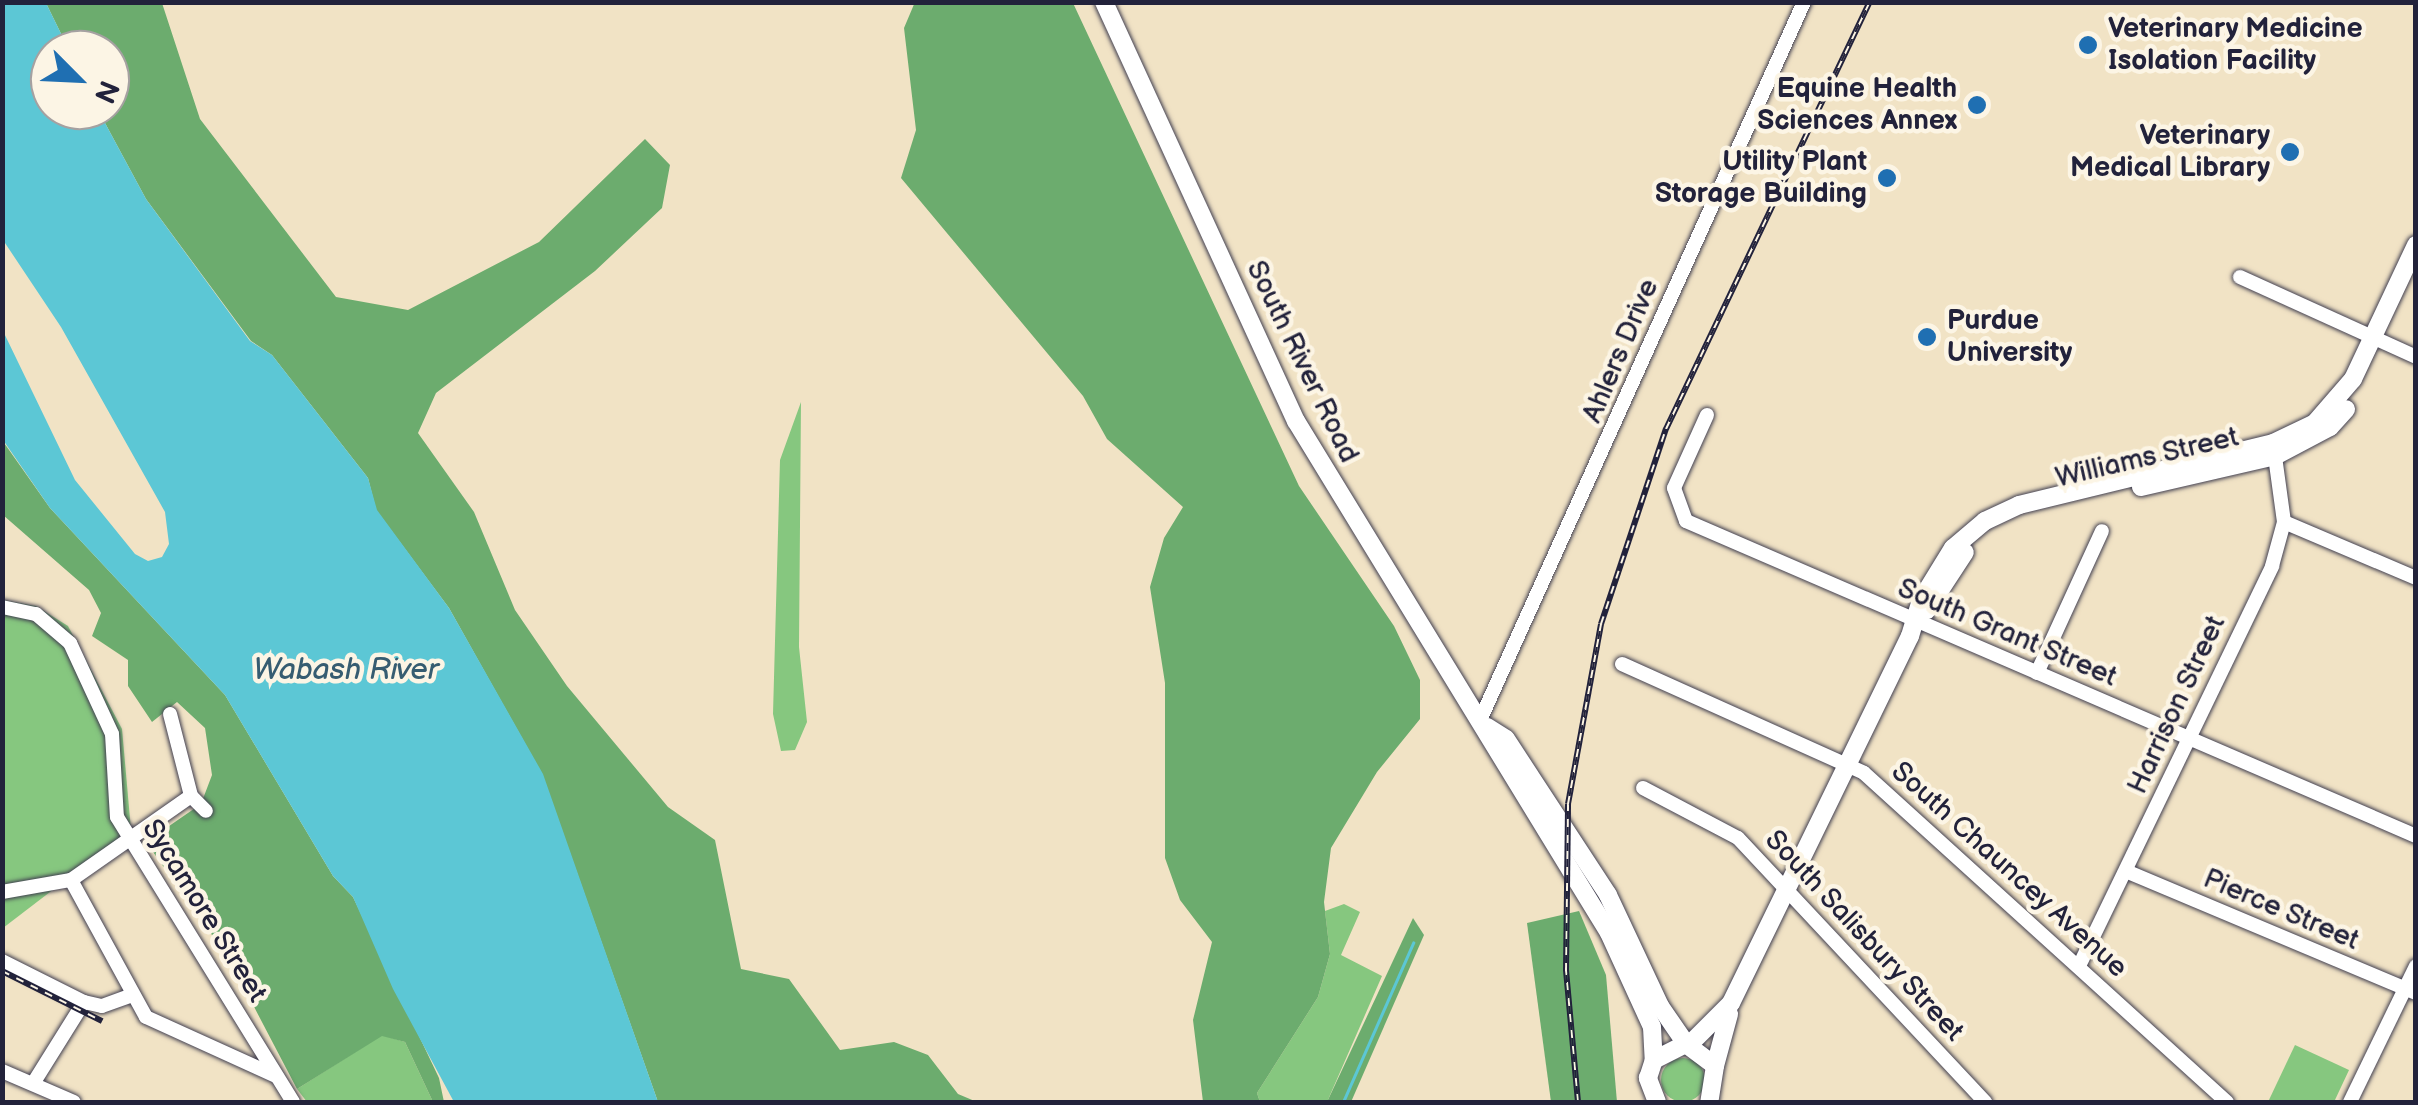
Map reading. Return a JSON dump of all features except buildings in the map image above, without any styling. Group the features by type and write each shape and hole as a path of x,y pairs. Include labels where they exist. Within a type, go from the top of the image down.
{"main road":[{"name":"South River Road","path":"1104,2 1302,433 1484,722 1491,749 1609,933 1652,1027 1654,1060 1648,1078 1654,1101"},
{"path":"2377,340 2416,245"},
{"path":"2377,340 2416,272"},
{"name":"Williams Street","path":"1917,622 1958,559 1981,536 2015,518 2275,456 2330,427 2363,384 2377,340"},
{"name":"Williams Street","path":"1709,1102 1732,1004 1917,622 1939,566 1985,521 2019,505 2293,436 2342,397 2377,340"},
{"name":"South River Road","path":"1484,722 1506,739 1608,895 1660,1006 1687,1045 1716,1075"},
{"name":"Williams Street","path":"1654,1060 1687,1045 1732,1004"},
{"path":"1716,1075 1732,1102"}],"street":[{"name":"Ahlers Drive","path":"1484,722 1804,2"},
{"path":"2240,277 2416,357"},
{"name":"South Grant Street","path":"1707,416 1674,488 1686,521 2416,836"},
{"name":"Harrison Street","path":"2079,966 2192,740 2272,566 2284,522 2275,456"},
{"path":"2284,522 2416,578"},
{"path":"2037,673 2102,531"},
{"name":"Sycamore Street","path":"2,607 36,614 70,643 112,734 114,807 293,1102"},
{"name":"South Chauncey Avenue","path":"1622,664 1864,773 2227,1102"},
{"path":"170,714 190,796 206,811"},
{"name":"South Salisbury Street","path":"1643,788 1725,829 1985,1102"},
{"path":"2,892 72,880 190,796"},
{"name":"Pierce Street","path":"2128,872 2410,991"},
{"path":"72,880 130,977 132,995 146,1018 276,1076"},
{"path":"2,961 84,1002 102,1006 132,995"},
{"path":"2350,1102 2410,991 2416,966"},
{"path":"34,1082 84,1002"},
{"path":"2,1071 74,1102"}],"green space":[{"path":"915,2 1073,3 1299,486 1394,626 1420,680 1420,719 1377,772 1331,848 1324,902 1330,954 1318,997 1257,1093 1260,1102 1203,1102 1193,1020 1212,942 1180,900 1165,858 1165,683 1150,587 1164,538 1183,507 1107,439 1083,396 901,178 916,130 904,28"},
{"path":"46,3 162,3 200,119 336,297 408,310 539,242 645,139 670,165 662,208 595,271 436,393 418,433 474,512 515,610 567,686 668,807 715,840 741,969 789,979 840,1050 894,1042 928,1055 958,1094 977,1102 658,1102 542,774 449,608 376,510 368,478 272,355 251,341 146,199 109,130 130,130 130,30 59,30"},
{"path":"801,402 799,647 807,722 795,750 781,751 773,714 780,460"},
{"path":"2,440 50,508 225,695 333,876 353,897 439,1078 444,1102 433,1102 405,1042 382,1036 297,1089 229,959 146,842 201,804 212,775 205,728 177,702 152,722 128,686 128,660 92,636 101,613 89,590 3,515"},
{"path":"3,600 36,606 68,626 122,729 131,830 3,928"},
{"path":"1344,904 1360,912 1341,955 1382,976 1327,1102 1260,1102 1257,1093 1318,997 1330,954 1325,911"},
{"path":"1579,911 1606,975 1617,1102 1551,1102 1527,923"},
{"path":"1413,918 1424,935 1351,1102 1327,1102"},
{"path":"382,1035 405,1042 433,1102 307,1102 297,1089"},
{"path":"2295,1045 2349,1070 2334,1102 2268,1102"},
{"path":"1683,1058 1699,1064 1705,1080 1699,1096 1683,1102 1667,1096 1661,1080 1667,1064"}],"water":[{"name":"Wabash River","path":"3,2 46,3 59,30 30,30 30,130 109,130 146,199 250,341 272,355 368,478 377,510 449,608 543,774 658,1102 454,1102 393,989 353,897 333,876 225,695 50,508 3,440 3,331 75,480 135,554 148,561 162,557 169,544 165,512 61,327 3,240"}],"waterway":[{"path":"1343,1102 1413,943"}],"railway":[{"path":"1578,1102 1566,971 1568,804 1601,624 1666,429 1870,2"},
{"path":"2,971 102,1021"}],"place":[{"name":"Veterinary Medicine Isolation Facility","path":"2088,45"},
{"name":"Equine Health Sciences Annex","path":"1977,105"},
{"name":"Veterinary Medical Library","path":"2290,152"},
{"name":"Utility Plant Storage Building","path":"1887,178"},
{"name":"Purdue University","path":"1927,337"}]}
